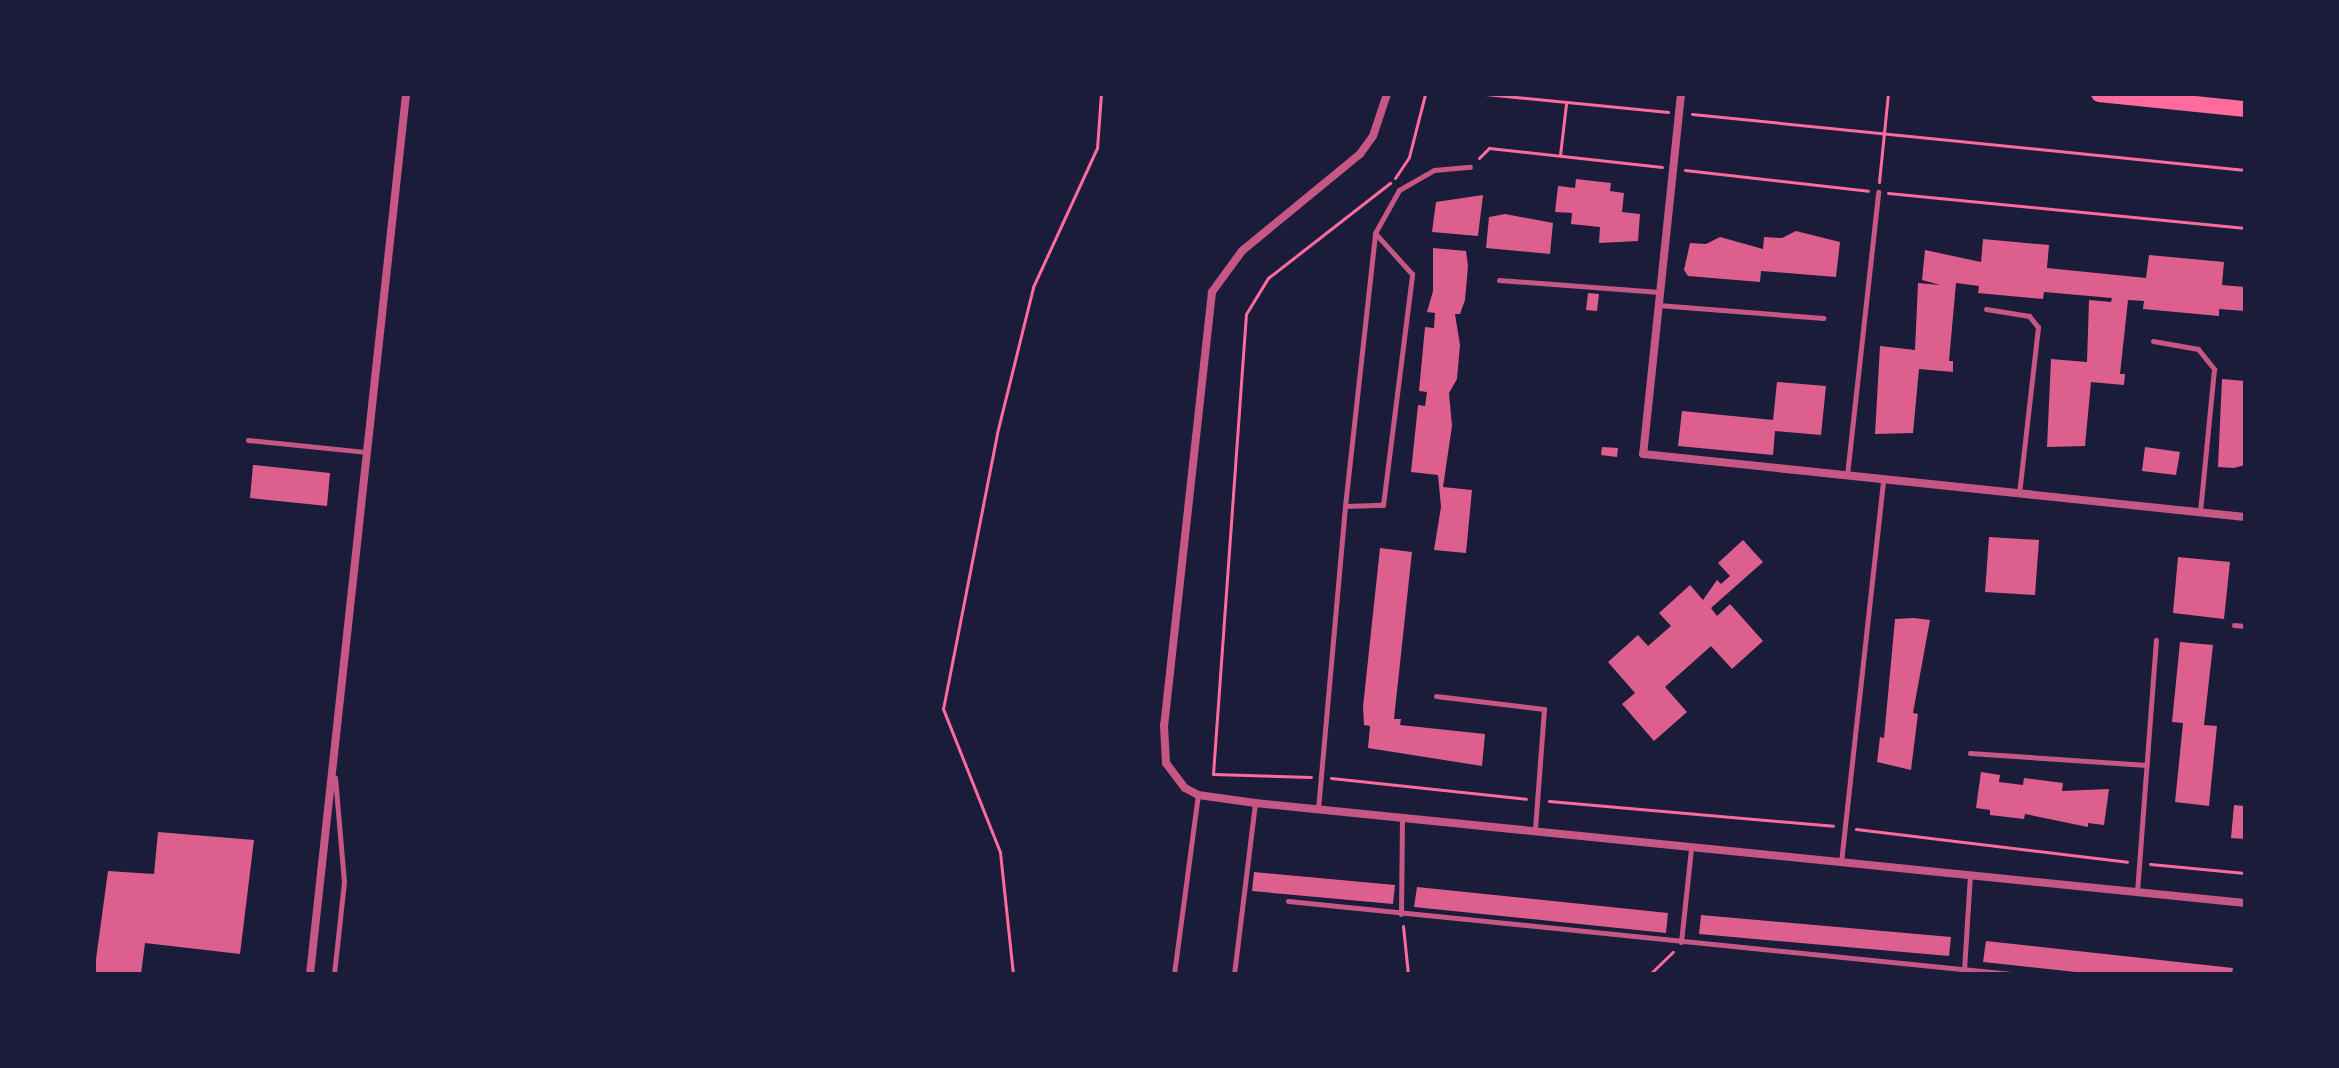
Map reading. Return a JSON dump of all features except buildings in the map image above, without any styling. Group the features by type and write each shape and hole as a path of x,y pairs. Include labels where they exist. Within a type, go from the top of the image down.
{"main road":[{"path":"2099,94 2215,100 2245,109"}],"street":[{"path":"310,974 406,94"},
{"path":"1387,94 1373,136 1360,154 1242,251 1212,292 1164,725 1166,763 1185,788 1198,795 1255,803 2245,903"},
{"path":"1681,94 1643,454 2245,517"}],"lane":[{"path":"1318,809 1345,506 1375,233 1399,190 1434,170 1470,167"},
{"path":"1847,475 1878,192"},
{"path":"1345,506 1383,505 1412,274 1375,233"},
{"path":"1499,280 1660,292"},
{"path":"1658,305 1823,318"},
{"path":"1986,309 2029,316 2038,327 2019,493"},
{"path":"2153,341 2198,349 2214,369 2200,512"},
{"path":"248,440 367,452"},
{"path":"1841,862 1883,479"},
{"path":"2234,625 2245,626"},
{"path":"2137,892 2156,640"},
{"path":"1436,696 1544,709 1535,831"},
{"path":"1970,753 2147,765"},
{"path":"333,764 344,882 334,974"},
{"path":"1174,974 1198,795"},
{"path":"1234,974 1255,803"},
{"path":"1401,914 1402,818"},
{"path":"1681,942 1691,847"},
{"path":"1964,970 1970,875"},
{"path":"1288,901 2011,974"}],"path":[{"path":"1013,974 1000,852 943,709 997,433 1033,287 1097,148 1101,94"},
{"path":"1422,94 1402,170 1268,278 1246,314 1213,774 1321,777 1843,827 2245,873"},
{"path":"1485,94 2245,170"},
{"path":"1878,192 1888,94"},
{"path":"1560,155 1566,102"},
{"path":"1470,167 1489,148 1878,192 2245,228"},
{"path":"1401,914 1408,974"},
{"path":"1650,974 1681,942"}]}
